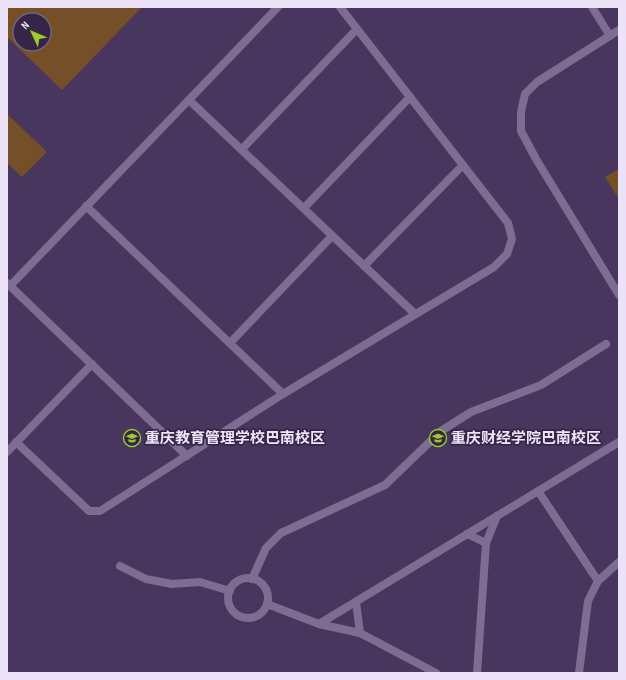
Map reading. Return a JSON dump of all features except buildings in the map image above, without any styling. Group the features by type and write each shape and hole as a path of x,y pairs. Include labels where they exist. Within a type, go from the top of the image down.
{"lane":[{"path":"187,456 9,284 278,7"},
{"path":"16,442 89,511 100,511 284,394 494,267 506,254 512,239 508,223 340,7"},
{"path":"592,7 610,36"},
{"path":"242,150 357,29"},
{"path":"619,30 537,82 525,94 521,112 521,131 536,159 619,294"},
{"path":"304,208 410,97"},
{"path":"189,100 415,314"},
{"path":"364,266 463,165"},
{"path":"86,206 284,394"},
{"path":"230,343 332,236"},
{"path":"252,579 266,548 281,533 385,485 441,431 471,412 541,385 606,344"},
{"path":"7,452 92,364"},
{"path":"319,624 619,442"},
{"path":"538,491 598,582"},
{"path":"477,673 486,543 497,516"},
{"path":"467,534 486,543"},
{"path":"579,673 588,601 598,582 619,562"},
{"path":"120,566 146,579 172,584 200,582 230,591"},
{"path":"242,579 252,579 260,582 264,586 268,598 267,604 260,614 248,617 236,614 229,604 230,591 237,582 242,579"},
{"path":"356,602 360,633"},
{"path":"267,604 319,624 360,633 436,673"}],"shaded area":[{"path":"7,7 619,7 619,673 7,673"},
{"path":"7,7 142,7 62,90 23,52 52,52 52,12 12,12 12,42 7,37"},
{"path":"7,114 47,152 22,177 7,163"},
{"path":"619,169 619,199 605,177"}],"place":[{"name":"重庆教育管理学校巴南校区","path":"132,438"},
{"name":"重庆财经学院巴南校区","path":"438,438"}]}
